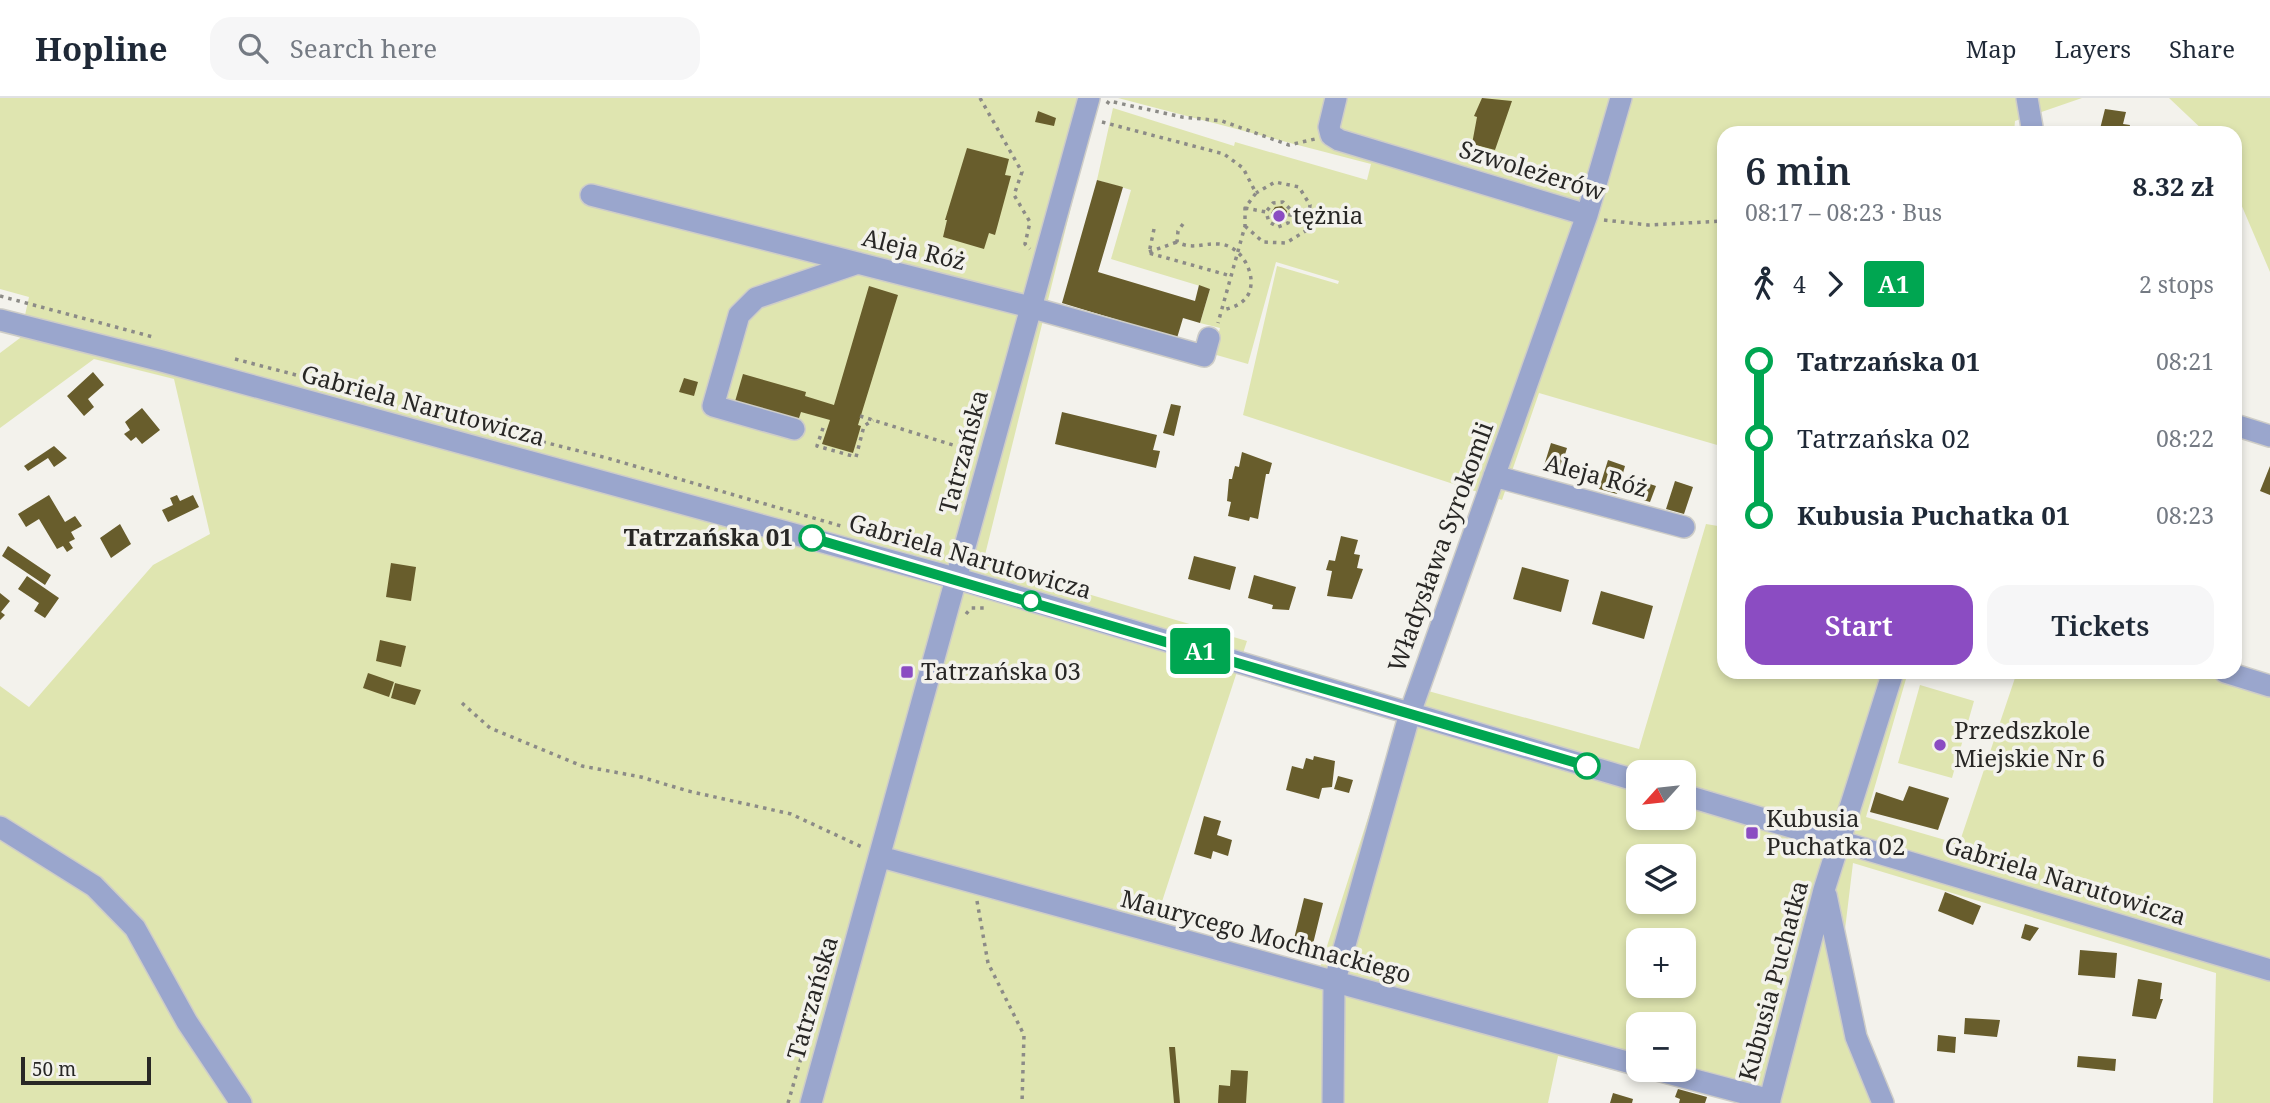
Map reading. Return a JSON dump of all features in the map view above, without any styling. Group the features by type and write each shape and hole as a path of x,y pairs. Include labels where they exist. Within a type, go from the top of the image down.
{"street":[{"path":"1331,135 1329,127 1336,98"},
{"name":"Władysława Syrokomli","path":"1333,1103 1334,984 1410,713 1587,215 1621,98"},
{"path":"2027,99 2032,126"},
{"name":"Tatrzańska","path":"811,1103 958,579 1030,307 1089,112"},
{"name":"Szwoleżerów","path":"1331,135 1587,215"},
{"name":"Aleja Róż","path":"591,195 1030,307 1204,356 1213,333"},
{"path":"794,429 713,406 739,315 756,299 858,263"},
{"name":"Gabriela Narutowicza","path":"0,320 162,361 958,579 1626,777"},
{"path":"2242,427 2270,436"},
{"name":"Aleja Róż","path":"1494,476 1684,527"},
{"path":"2242,677 2270,686"},
{"name":"Kubusia Puchatka","path":"1769,1102 1824,890 1891,679"},
{"name":"Gabriela Narutowicza","path":"1696,799 2270,970"},
{"path":"0,827 94,886 135,928 187,1022 241,1103"},
{"name":"Maurycego Mochnackiego","path":"881,858 1626,1062"},
{"path":"1824,890 1856,1037 1883,1103"},
{"path":"1696,1081 1769,1102"}],"path":[{"path":"980,98 1022,172 1014,195 1030,222 1025,244 1035,254"},
{"path":"1089,112 1109,101 1182,117 1222,121 1289,145 1331,135"},
{"path":"1089,112 1224,154 1243,168 1255,193"},
{"path":"1213,333 1223,310 1245,226 1245,208 1255,193 1275,182 1300,187 1310,205 1307,230 1286,243 1263,242 1245,226"},
{"path":"1283,202 1291,210 1288,223 1278,227 1269,222 1266,212 1273,203 1283,202"},
{"path":"1245,208 1266,212"},
{"path":"1290,215 1308,218"},
{"name":"Szwoleżerów","path":"1587,215 1615,223 1681,225 1717,222"},
{"path":"1177,242 1178,231 1183,224"},
{"path":"1149,253 1154,229"},
{"path":"1149,253 1177,242 1189,248 1220,243 1237,252 1249,267 1252,284 1247,297 1235,307 1223,310"},
{"path":"1149,253 1231,276"},
{"path":"0,296 160,339"},
{"path":"227,357 300,376 344,383 404,407"},
{"path":"860,416 990,456"},
{"path":"823,428 817,446 856,457 864,426 873,420"},
{"path":"458,421 718,488 830,521 850,530"},
{"path":"965,615 971,608 984,608"},
{"path":"462,703 490,728 582,766 641,777 688,792 791,814 881,858"},
{"path":"973,883 988,963 1024,1035 1022,1103"}],"green space":[{"path":"0,98 1098,98 983,563 1247,641 1156,920 1320,968 1410,686 1639,749 1706,524 1717,526 1717,679 1906,679 1866,817 1959,844 2015,679 2242,679 2242,673 2270,677 2270,1103 2213,1103 2216,973 1853,863 1843,946 1865,1035 1894,1103 1742,1103 1660,1082 1696,1082 1696,1012 1626,1012 1626,1073 1558,1056 1548,1103 0,1103 0,686 29,707 153,565 210,534 174,379 94,359 0,428 0,353 20,338 29,297 0,289"},
{"path":"1118,98 2082,98 2015,121 2015,126 1717,126 1717,445 1539,393 1502,500 1243,415 1277,266 1338,284 1339,281 1276,262 1248,364 1213,354 1220,328 1200,323 1210,289 1111,259 1131,190 1097,180 1113,108 1234,146 1235,142 1367,180 1371,164"},
{"path":"2169,98 2270,98 2270,272 2242,206 2242,126 2199,126"},
{"path":"1920,685 1974,701 1952,778 1898,763"}],"building":[{"path":"1482,98 1512,101 1495,150 1472,144 1477,117 1474,116"},
{"path":"2105,109 2126,112 2123,124 2130,125 2130,126 2101,126"},
{"path":"1038,111 1056,118 1054,126 1035,122"},
{"path":"967,148 1009,159 1005,175 1011,176 995,235 989,233 984,249 943,237 945,220"},
{"path":"1097,180 1123,187 1098,272 1195,301 1199,285 1210,289 1200,323 1183,318 1177,338 1062,303"},
{"name":"tężnia","path":"1282,206 1287,211 1286,220 1279,223 1273,220 1271,213 1275,207"},
{"path":"869,286 898,295 858,425 861,426 853,453 822,444 830,420 801,412 797,424 734,405 743,374 806,392 805,396 834,405"},
{"path":"93,372 104,385 88,399 94,407 84,416 67,396"},
{"path":"684,378 698,382 694,396 679,392"},
{"path":"1171,404 1181,406 1174,436 1163,433"},
{"path":"142,408 160,430 142,444 136,437 131,441 124,434 130,430 125,422"},
{"path":"1062,412 1157,435 1153,450 1160,451 1156,468 1055,444"},
{"path":"1551,443 1567,448 1559,474 1543,469"},
{"path":"54,446 67,458 54,467 48,458 28,471 24,466"},
{"path":"1242,452 1272,463 1269,474 1266,474 1258,519 1250,517 1249,521 1228,516 1231,502 1227,501 1229,479 1232,479 1235,466 1239,467"},
{"path":"1608,460 1625,466 1617,494 1599,489"},
{"path":"2270,466 2270,495 2260,491"},
{"path":"1638,480 1656,486 1650,502 1633,497"},
{"path":"1675,481 1693,487 1684,514 1666,509"},
{"path":"49,495 65,522 75,516 82,526 71,532 75,539 69,542 73,548 67,552 63,546 57,549 39,519 26,527 18,514"},
{"path":"177,495 180,501 193,495 199,507 168,522 162,510 173,505 170,498"},
{"path":"120,524 131,544 111,558 100,538"},
{"path":"1341,536 1358,540 1354,554 1360,555 1357,568 1363,569 1352,599 1327,596 1332,571 1326,570 1329,560 1335,561"},
{"path":"8,546 51,575 45,585 2,556"},
{"path":"1194,556 1236,567 1230,590 1188,579"},
{"path":"391,563 416,567 411,601 386,597"},
{"path":"1522,567 1569,580 1561,612 1513,599"},
{"path":"1254,575 1296,587 1289,610 1272,609 1273,605 1248,598"},
{"path":"27,576 59,598 45,618 34,611 39,603 18,589"},
{"path":"1601,591 1653,606 1644,639 1592,624"},
{"path":"0,593 10,601 1,612 5,615 0,620"},
{"path":"380,640 406,646 401,667 376,661"},
{"path":"368,673 394,682 389,697 363,688"},
{"path":"395,683 421,690 415,705 391,698"},
{"path":"1314,756 1335,761 1332,787 1322,788 1319,799 1286,790 1292,766 1303,769 1306,758 1313,760"},
{"path":"1338,776 1353,780 1349,793 1334,789"},
{"path":"1909,786 1949,798 1938,830 1870,812 1876,792 1903,801"},
{"path":"1204,816 1221,821 1217,835 1232,840 1228,856 1213,851 1211,859 1194,854"},
{"path":"1945,892 1981,906 1973,925 1938,911"},
{"path":"1304,898 1323,903 1312,948 1293,943"},
{"path":"2025,924 2039,928 2030,941 2021,938"},
{"path":"2080,950 2117,953 2115,978 2078,975"},
{"path":"2138,979 2162,983 2160,999 2163,999 2156,1019 2132,1016"},
{"path":"1965,1018 2000,1020 1997,1037 1964,1034"},
{"path":"1938,1035 1956,1037 1955,1053 1937,1051"},
{"path":"1169,1047 1175,1047 1180,1103 1174,1103"},
{"path":"2078,1056 2116,1059 2115,1071 2077,1067"},
{"path":"1231,1070 1248,1071 1246,1103 1218,1103 1219,1085 1230,1086"},
{"path":"1678,1089 1707,1097 1705,1103 1679,1103 1680,1099 1675,1097"},
{"path":"1613,1093 1633,1099 1632,1103 1610,1103"}],"bus line":[{"name":"A1","path":"812,538 1587,766"}],"place":[{"name":"tężnia","path":"1279,216"},
{"name":"Tatrzańska 01","path":"812,538"},
{"name":"Tatrzańska 03","path":"907,672"},
{"name":"Przedszkole Miejskie Nr 6","path":"1940,745"},
{"name":"Kubusia Puchatka 02","path":"1752,833"}]}
